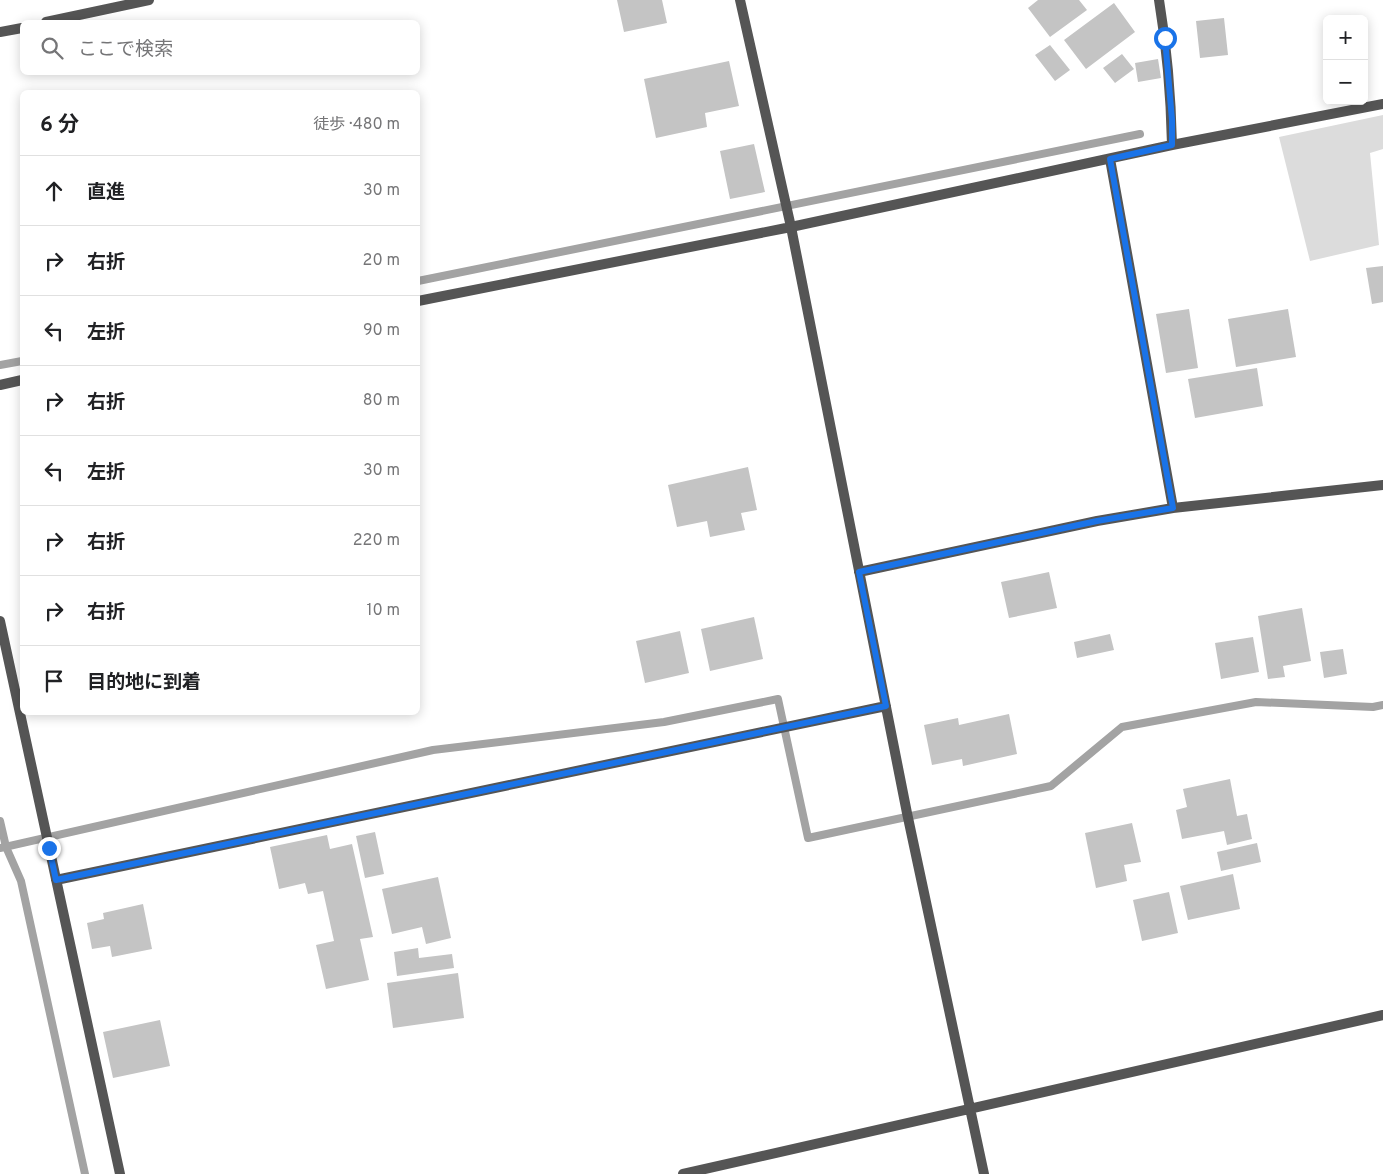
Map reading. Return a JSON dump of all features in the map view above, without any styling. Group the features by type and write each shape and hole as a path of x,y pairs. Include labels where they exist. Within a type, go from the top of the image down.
{"street":[{"path":"55,20 149,0"},
{"path":"740,0 789,222 911,834 984,1174"},
{"path":"1159,0 1165,38 1172,120 1172,145"},
{"path":"0,32 20,28"},
{"path":"420,302 789,222 1383,104"},
{"path":"1110,159 1173,508"},
{"path":"0,385 20,380"},
{"path":"859,572 1097,521 1173,508 1383,485"},
{"path":"0,621 20,713"},
{"path":"56,880 886,706"},
{"path":"21,715 120,1174"},
{"path":"683,1174 1383,1015"}],"shaded area":[{"path":"1383,115 1383,149 1370,153 1379,245 1310,261 1279,137"}],"building":[{"path":"617,0 662,0 667,23 624,32"},
{"path":"1038,0 1079,0 1087,10 1050,37 1028,8"},
{"path":"1114,3 1135,32 1086,69 1064,40"},
{"path":"1224,18 1228,55 1200,58 1196,21"},
{"path":"1050,45 1070,70 1055,81 1035,55"},
{"path":"1122,54 1134,69 1115,83 1103,68"},
{"path":"1158,59 1161,78 1138,82 1135,63"},
{"path":"729,61 739,106 705,113 707,127 656,138 644,79"},
{"path":"754,144 765,192 730,199 720,151"},
{"path":"1383,266 1383,302 1372,304 1366,268"},
{"path":"1189,309 1198,368 1166,373 1156,314"},
{"path":"1288,309 1296,357 1236,367 1228,319"},
{"path":"1257,368 1263,406 1195,418 1188,379"},
{"path":"748,467 757,510 741,513 745,530 710,537 707,521 677,527 668,485"},
{"path":"1049,572 1057,608 1009,618 1001,582"},
{"path":"1302,608 1311,661 1283,666 1285,677 1268,679 1258,616"},
{"path":"754,617 763,659 710,671 701,629"},
{"path":"680,631 689,673 645,683 636,641"},
{"path":"1110,634 1114,650 1077,658 1074,642"},
{"path":"1253,637 1259,672 1221,679 1215,643"},
{"path":"1343,649 1347,674 1324,678 1320,652"},
{"path":"1009,714 1017,754 963,766 962,759 932,765 924,725 958,718 959,725"},
{"path":"1230,779 1237,816 1247,814 1252,839 1227,845 1224,831 1182,839 1176,810 1187,807 1183,789"},
{"path":"1132,823 1141,862 1124,865 1127,881 1096,888 1085,833"},
{"path":"375,832 384,874 365,878 356,836"},
{"path":"327,835 330,849 352,844 373,937 360,939 369,980 326,989 316,945 334,941 323,891 308,894 305,883 279,889 270,847"},
{"path":"1257,843 1261,862 1221,871 1217,852"},
{"path":"1233,874 1240,909 1188,920 1180,886"},
{"path":"438,877 451,938 426,944 422,927 392,934 382,889"},
{"path":"1169,892 1178,933 1142,941 1133,900"},
{"path":"143,904 152,949 112,957 110,946 92,949 87,923 104,919 103,913"},
{"path":"418,948 419,958 452,954 454,968 397,976 394,952"},
{"path":"458,973 464,1018 393,1028 387,983"},
{"path":"160,1020 170,1066 113,1078 103,1032"}],"waterway":[{"path":"420,281 1140,134"},
{"path":"0,365 20,361"},
{"path":"0,848 433,750 664,722 778,699 808,838 1051,786 1122,727 1256,702 1373,707 1383,705"},
{"path":"0,821 6,847 21,881 85,1174"}],"route":[{"path":"49,848 56,880 886,706 859,572 1097,521 1173,508 1110,159 1172,145 1172,120 1165,38"}]}
